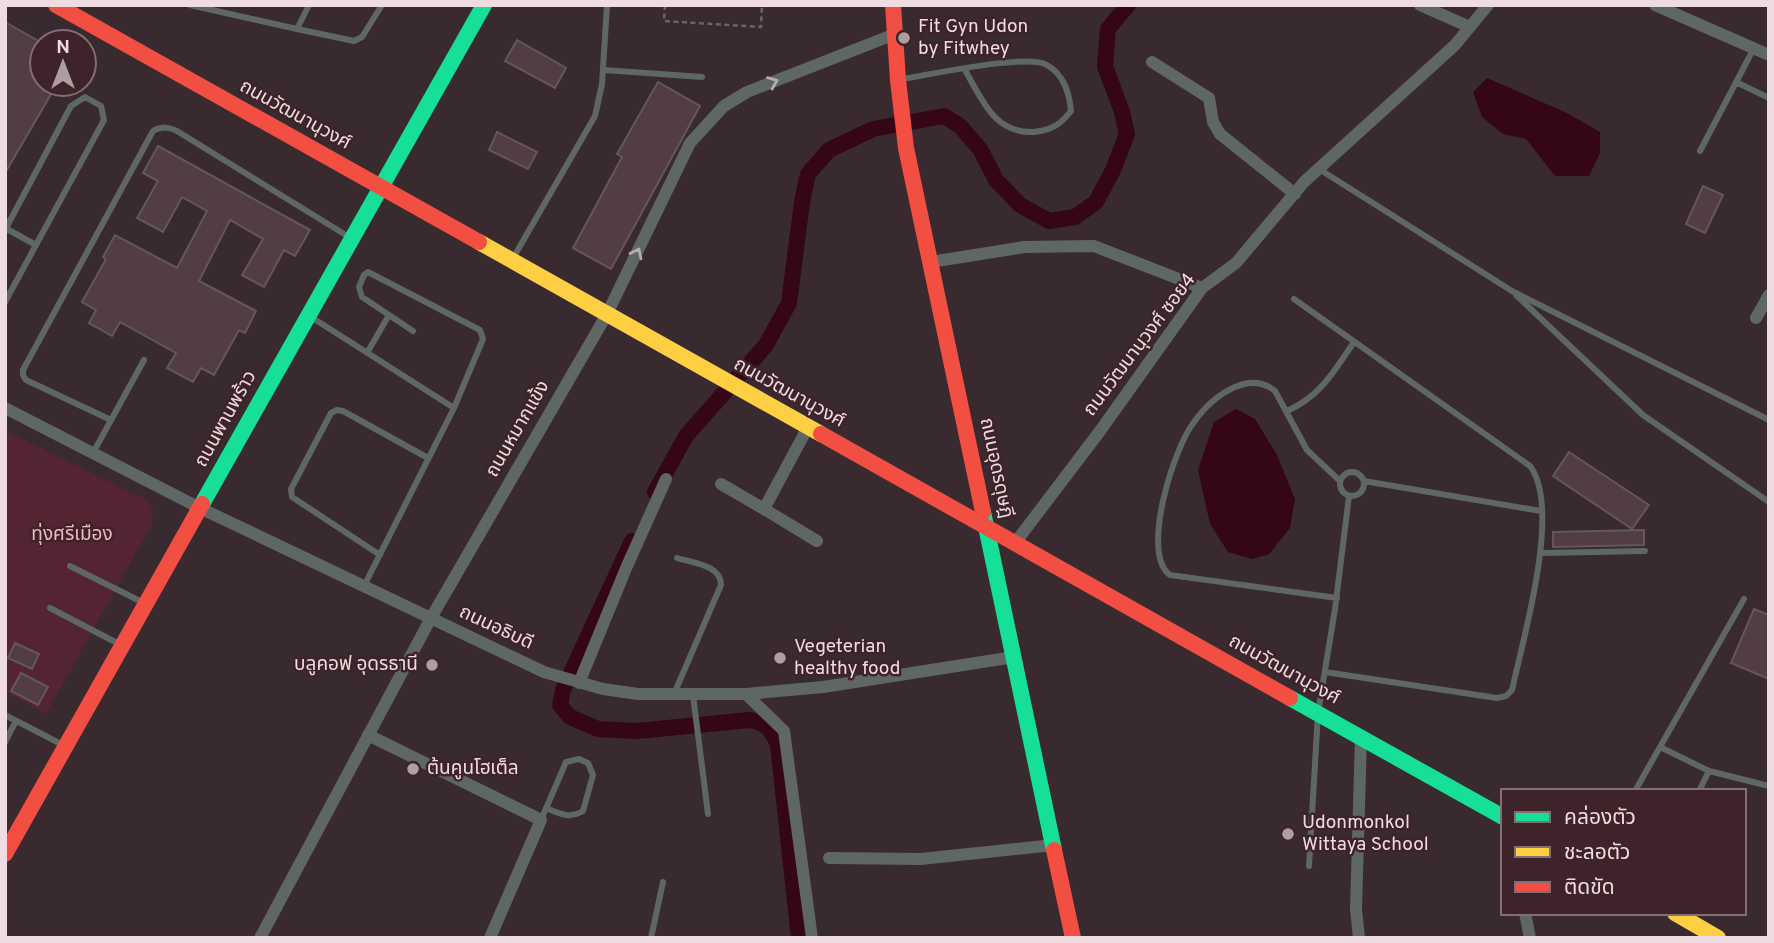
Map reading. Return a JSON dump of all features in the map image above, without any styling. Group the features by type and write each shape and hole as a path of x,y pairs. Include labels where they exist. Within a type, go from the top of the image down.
{"street":[{"name":"ถนนวัฒนานุวงศ์","path":"55,5 1501,816"},
{"name":"ถนนพานพร้าว","path":"5,854 484,5"},
{"name":"ถนนอุดรดุษฎี","path":"892,5 906,148 1073,938"},
{"path":"1420,5 1470,27"},
{"name":"ถนนวัฒนานุวงศ์ ซอย4","path":"1015,543 1100,431 1202,288 1236,264 1319,169 1455,45 1488,5"},
{"path":"1655,5 1769,55"},
{"name":"ถนนหมากแข้ง","path":"260,938 431,618 607,314 690,144 704,125 724,106 747,92 895,34"},
{"path":"1152,62 1209,97 1213,122 1220,134 1295,194"},
{"path":"930,262 1025,247 1094,246 1202,288"},
{"path":"1756,318 1769,295"},
{"name":"ถนนอธิบดี","path":"5,408 200,508 544,672 579,683 638,694 746,694 823,687 1014,657"},
{"path":"764,509 808,427"},
{"path":"579,683 666,480"},
{"path":"721,484 817,541"},
{"path":"746,694 785,731 812,938"},
{"path":"368,735 544,814 490,938"},
{"path":"1359,938 1356,909 1361,737"},
{"path":"829,858 921,859 1054,845"},
{"path":"1525,915 1530,938"},
{"path":"1678,915 1718,938"}],"lane":[{"path":"190,5 354,41 362,37 382,5"},
{"path":"297,29 309,5"},
{"path":"512,261 590,129 599,103 604,70 607,5"},
{"path":"1700,151 1754,48"},
{"path":"898,80 1017,61 1044,63 1056,72 1068,89 1072,111 1059,126 1021,132 1006,128 989,112 965,70"},
{"path":"604,70 702,77"},
{"path":"1736,82 1769,98"},
{"path":"5,302 36,245 103,120 101,106 85,97 71,106 5,229 36,245"},
{"path":"111,420 26,380 23,369 153,131 160,128 177,131 352,239"},
{"path":"1319,169 1512,291 1769,420"},
{"path":"364,586 454,408 483,339 482,333 368,272 364,275 359,291 362,297 413,331"},
{"path":"1512,291 1643,415 1769,502"},
{"path":"1294,299 1530,466 1541,487 1542,553 1512,690 1506,696 1497,698 1325,672"},
{"path":"367,353 389,315"},
{"path":"309,316 454,408"},
{"path":"1287,411 1305,403 1321,389 1354,342"},
{"path":"93,453 144,360"},
{"path":"1337,598 1170,575 1161,566 1158,539 1167,480 1181,443 1193,423 1211,403 1230,389 1244,383 1258,382 1275,391 1307,450 1340,481 1342,491 1349,496"},
{"path":"380,555 292,497 291,489 331,413 337,410 428,458"},
{"path":"1340,481 1352,472 1361,476 1364,481 1541,511"},
{"path":"1349,496 1360,493 1364,481"},
{"path":"1310,866 1318,713 1337,598 1349,496"},
{"path":"1542,553 1645,551"},
{"path":"673,695 721,585 715,570 677,558"},
{"path":"70,566 146,604"},
{"path":"1635,789 1744,599"},
{"path":"51,608 123,645"},
{"path":"693,695 708,814"},
{"path":"5,715 66,746"},
{"path":"5,742 16,722"},
{"path":"1660,747 1709,771 1769,786"},
{"path":"579,759 589,763 593,775 583,811 574,816 544,814 566,762 579,759"},
{"path":"1700,789 1709,771"},
{"path":"651,938 663,881"}],"path":[{"path":"665,5 664,21 761,27 762,5"}],"green space":[{"name":"ทุ่งศรีเมือง","path":"5,430 147,500 153,512 152,524 46,714 5,692"}],"shaded area":[{"path":"1487,78 1567,113 1600,132 1600,153 1589,176 1555,176 1526,139 1503,134 1482,117 1473,92"},
{"path":"1236,409 1255,419 1277,455 1295,499 1290,528 1269,554 1252,559 1228,552 1210,524 1198,470 1214,422"}],"building":[{"path":"5,22 28,35 28,98 49,98 5,173"},
{"path":"517,40 566,68 555,88 505,61"},
{"path":"658,82 700,106 611,269 573,248 622,157 617,154"},
{"path":"497,132 537,152 528,169 489,150"},
{"path":"158,146 310,230 295,256 284,250 264,287 242,275 263,239 230,220 199,281 256,311 245,333 239,330 214,375 201,368 193,382 167,368 176,353 120,322 112,336 89,323 96,310 82,302 106,259 103,257 115,235 177,268 207,211 182,197 163,232 137,218 158,181 143,173"},
{"path":"1703,186 1723,195 1705,233 1686,224"},
{"path":"1569,452 1649,505 1632,529 1553,476"},
{"path":"1644,530 1644,545 1553,547 1553,532"},
{"path":"1754,609 1769,615 1769,679 1731,663"},
{"path":"15,643 39,654 32,669 8,658"},
{"path":"21,673 48,687 38,705 11,691"}],"waterway":[{"path":"655,492 686,436 766,345 789,303 808,174 829,150 873,129 944,116 960,126 980,149 996,180 1020,205 1049,221 1075,217 1096,202 1113,170 1127,134 1105,66 1108,29 1128,5"},
{"path":"632,541 563,690 560,705 570,717 598,729 637,731 750,720 767,728 778,745 799,938"}],"traffic: fast":[{"path":"202,504 484,5"},
{"path":"983,512 1054,850"},
{"path":"1290,698 1501,816"}],"traffic: slow":[{"path":"479,242 821,434"},
{"path":"1678,915 1718,938"}],"traffic: jam":[{"path":"56,5 479,242"},
{"path":"893,5 906,148 983,512"},
{"path":"821,434 1290,698"},
{"path":"5,854 202,504"},
{"path":"1054,850 1073,938"}],"place":[{"name":"Fit Gyn Udon by Fitwhey","path":"904,38"},
{"name":"Vegeterian healthy food","path":"780,658"},
{"name":"บลูคอฟ อุดรธานี","path":"432,665"},
{"name":"ต้นคูนโฮเต็ล","path":"413,769"},
{"name":"Udonmonkol Wittaya School","path":"1288,834"}]}
